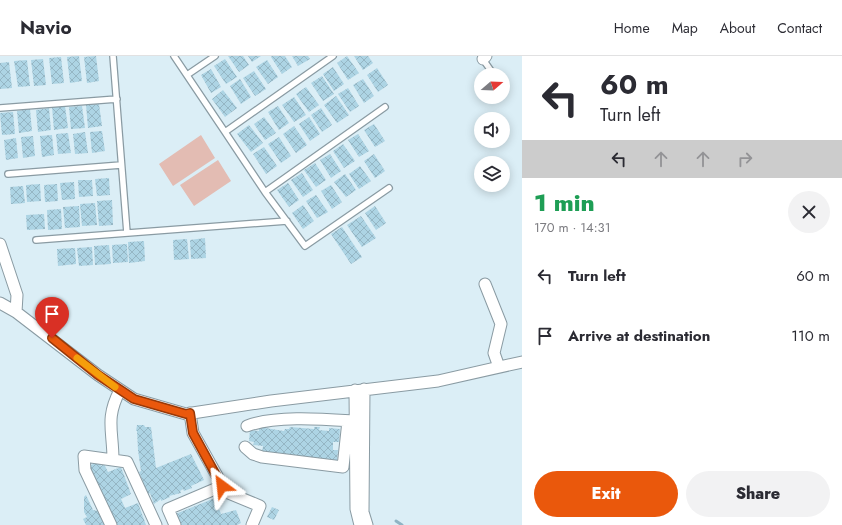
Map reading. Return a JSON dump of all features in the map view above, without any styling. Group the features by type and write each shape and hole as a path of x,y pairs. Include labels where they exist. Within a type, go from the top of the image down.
{"street":[{"path":"0,244 17,295 16,312"},
{"path":"485,284 501,324 494,353 499,367"},
{"path":"0,303 16,312 98,375 134,399 186,414 360,390 438,381 522,362"},
{"path":"113,460 109,426 112,406 120,390"},
{"path":"245,447 253,454 262,457 342,467 360,390"},
{"path":"360,390 363,512 367,525"},
{"path":"190,413 193,433 226,492 260,506 252,525"},
{"path":"247,426 257,422 310,419 352,421"},
{"path":"352,421 356,509 360,525"},
{"path":"111,525 85,470 84,456 127,462 156,525"},
{"path":"175,525 168,509 222,486"}],"lane":[{"path":"113,56 127,233"},
{"path":"174,56 265,192 305,246 390,188"},
{"path":"187,74 215,56"},
{"path":"225,132 333,56"},
{"path":"483,57 490,68"},
{"path":"0,108 117,99"},
{"path":"265,192 385,106"},
{"path":"8,174 122,165"},
{"path":"36,240 287,221"}],"shaded area":[{"path":"201,135 215,158 173,186 159,164"},
{"path":"218,160 231,181 194,206 180,185"}],"building":[{"path":"79,56 82,81 70,83 67,57"},
{"path":"96,56 99,81 87,83 84,57"},
{"path":"228,56 243,56 249,65 239,72"},
{"path":"248,56 261,56 252,62"},
{"path":"285,56 292,67 282,74 271,57"},
{"path":"292,56 308,56 310,59 298,66"},
{"path":"347,56 359,73 348,80 337,63"},
{"path":"354,56 368,56 373,63 363,70"},
{"path":"61,57 64,83 52,84 49,58"},
{"path":"43,59 46,85 34,86 31,60"},
{"path":"225,59 237,77 226,84 214,66"},
{"path":"27,60 30,86 18,87 14,61"},
{"path":"267,60 278,77 268,84 256,67"},
{"path":"9,62 12,88 0,89 0,63"},
{"path":"333,67 344,84 334,91 323,74"},
{"path":"377,68 388,85 378,92 367,75"},
{"path":"211,69 221,87 211,93 201,75"},
{"path":"254,71 266,89 255,96 243,78"},
{"path":"322,76 334,94 323,101 311,83"},
{"path":"240,79 251,97 241,104 230,86"},
{"path":"363,79 374,96 364,103 353,85"},
{"path":"306,87 319,105 309,112 296,94"},
{"path":"348,88 359,106 350,112 338,94"},
{"path":"223,90 237,108 225,117 212,99"},
{"path":"336,96 349,115 337,123 324,105"},
{"path":"294,97 306,115 294,122 282,105"},
{"path":"99,104 102,126 88,128 86,105"},
{"path":"65,106 68,128 54,130 52,107"},
{"path":"82,106 85,128 71,129 69,107"},
{"path":"278,106 289,123 279,130 268,112"},
{"path":"49,108 51,130 38,132 36,110"},
{"path":"321,108 332,125 322,132 311,115"},
{"path":"30,109 32,131 19,133 17,111"},
{"path":"13,112 15,134 2,135 0,113"},
{"path":"264,117 276,133 265,140 254,124"},
{"path":"309,117 320,134 310,141 299,124"},
{"path":"374,124 385,141 375,147 364,130"},
{"path":"249,125 263,143 251,152 237,134"},
{"path":"294,126 307,145 296,153 283,134"},
{"path":"102,131 105,151 92,153 90,132"},
{"path":"85,132 88,153 75,154 73,134"},
{"path":"68,133 71,153 58,154 56,134"},
{"path":"358,134 369,151 359,157 348,140"},
{"path":"52,135 54,155 42,157 40,136"},
{"path":"33,136 35,156 23,158 21,137"},
{"path":"279,137 291,156 281,163 268,144"},
{"path":"16,138 18,158 6,160 4,140"},
{"path":"343,144 355,161 344,168 333,151"},
{"path":"264,147 277,166 266,174 253,154"},
{"path":"330,154 341,171 331,178 320,160"},
{"path":"374,154 385,171 375,178 364,161"},
{"path":"315,163 326,180 316,187 304,170"},
{"path":"360,166 371,181 359,189 349,174"},
{"path":"302,173 313,190 303,197 291,180"},
{"path":"345,174 356,190 346,197 334,182"},
{"path":"109,178 110,195 97,196 95,179"},
{"path":"78,180 92,180 93,196 79,197"},
{"path":"74,182 75,199 62,200 60,183"},
{"path":"288,183 299,200 289,207 277,190"},
{"path":"40,184 41,201 27,202 26,185"},
{"path":"57,184 58,201 45,202 44,185"},
{"path":"331,185 342,202 332,209 321,191"},
{"path":"23,186 25,203 11,204 10,187"},
{"path":"316,195 328,212 317,218 306,201"},
{"path":"112,200 113,225 99,226 97,201"},
{"path":"95,203 97,225 82,226 80,204"},
{"path":"303,205 314,221 303,229 292,213"},
{"path":"79,206 80,227 65,228 63,207"},
{"path":"375,206 386,223 376,230 365,213"},
{"path":"61,209 62,229 48,230 47,210"},
{"path":"44,214 45,229 27,230 26,215"},
{"path":"361,216 376,238 362,247 347,225"},
{"path":"342,227 362,257 351,264 331,234"},
{"path":"205,238 206,258 191,259 190,240"},
{"path":"187,239 189,259 174,260 173,240"},
{"path":"144,241 145,261 129,263 128,242"},
{"path":"127,244 128,262 113,263 112,245"},
{"path":"109,245 111,264 95,265 94,246"},
{"path":"92,247 93,265 79,266 77,248"},
{"path":"75,248 76,264 58,266 57,249"},
{"path":"137,425 151,427 156,468 191,454 204,480 191,486 192,488 184,491 183,489 180,491 181,493 169,496 170,497 161,501 161,499 154,504 139,472 141,471 136,431"},
{"path":"259,427 284,431 290,427 314,429 314,427 320,427 319,430 329,431 329,428 340,429 339,442 333,442 333,450 338,450 337,462 296,460 297,456 262,452 263,446 253,445 254,442 249,441 250,430 259,431"},
{"path":"99,461 101,466 104,464 108,472 121,467 131,494 121,499 125,508 138,503 146,525 114,525 89,466"},
{"path":"86,495 93,510 98,511 105,525 86,525 83,519 87,517 84,512 84,497"},
{"path":"215,498 221,514 236,510 241,523 237,525 177,525 173,515"},
{"path":"272,507 279,510 274,520 267,517"}],"waterway":[{"path":"396,521 402,525"}],"slow traffic":[{"path":"77,358 115,387"}],"route":[{"path":"52,338 98,375 134,399 186,414 190,413 193,433 222,486"}]}
